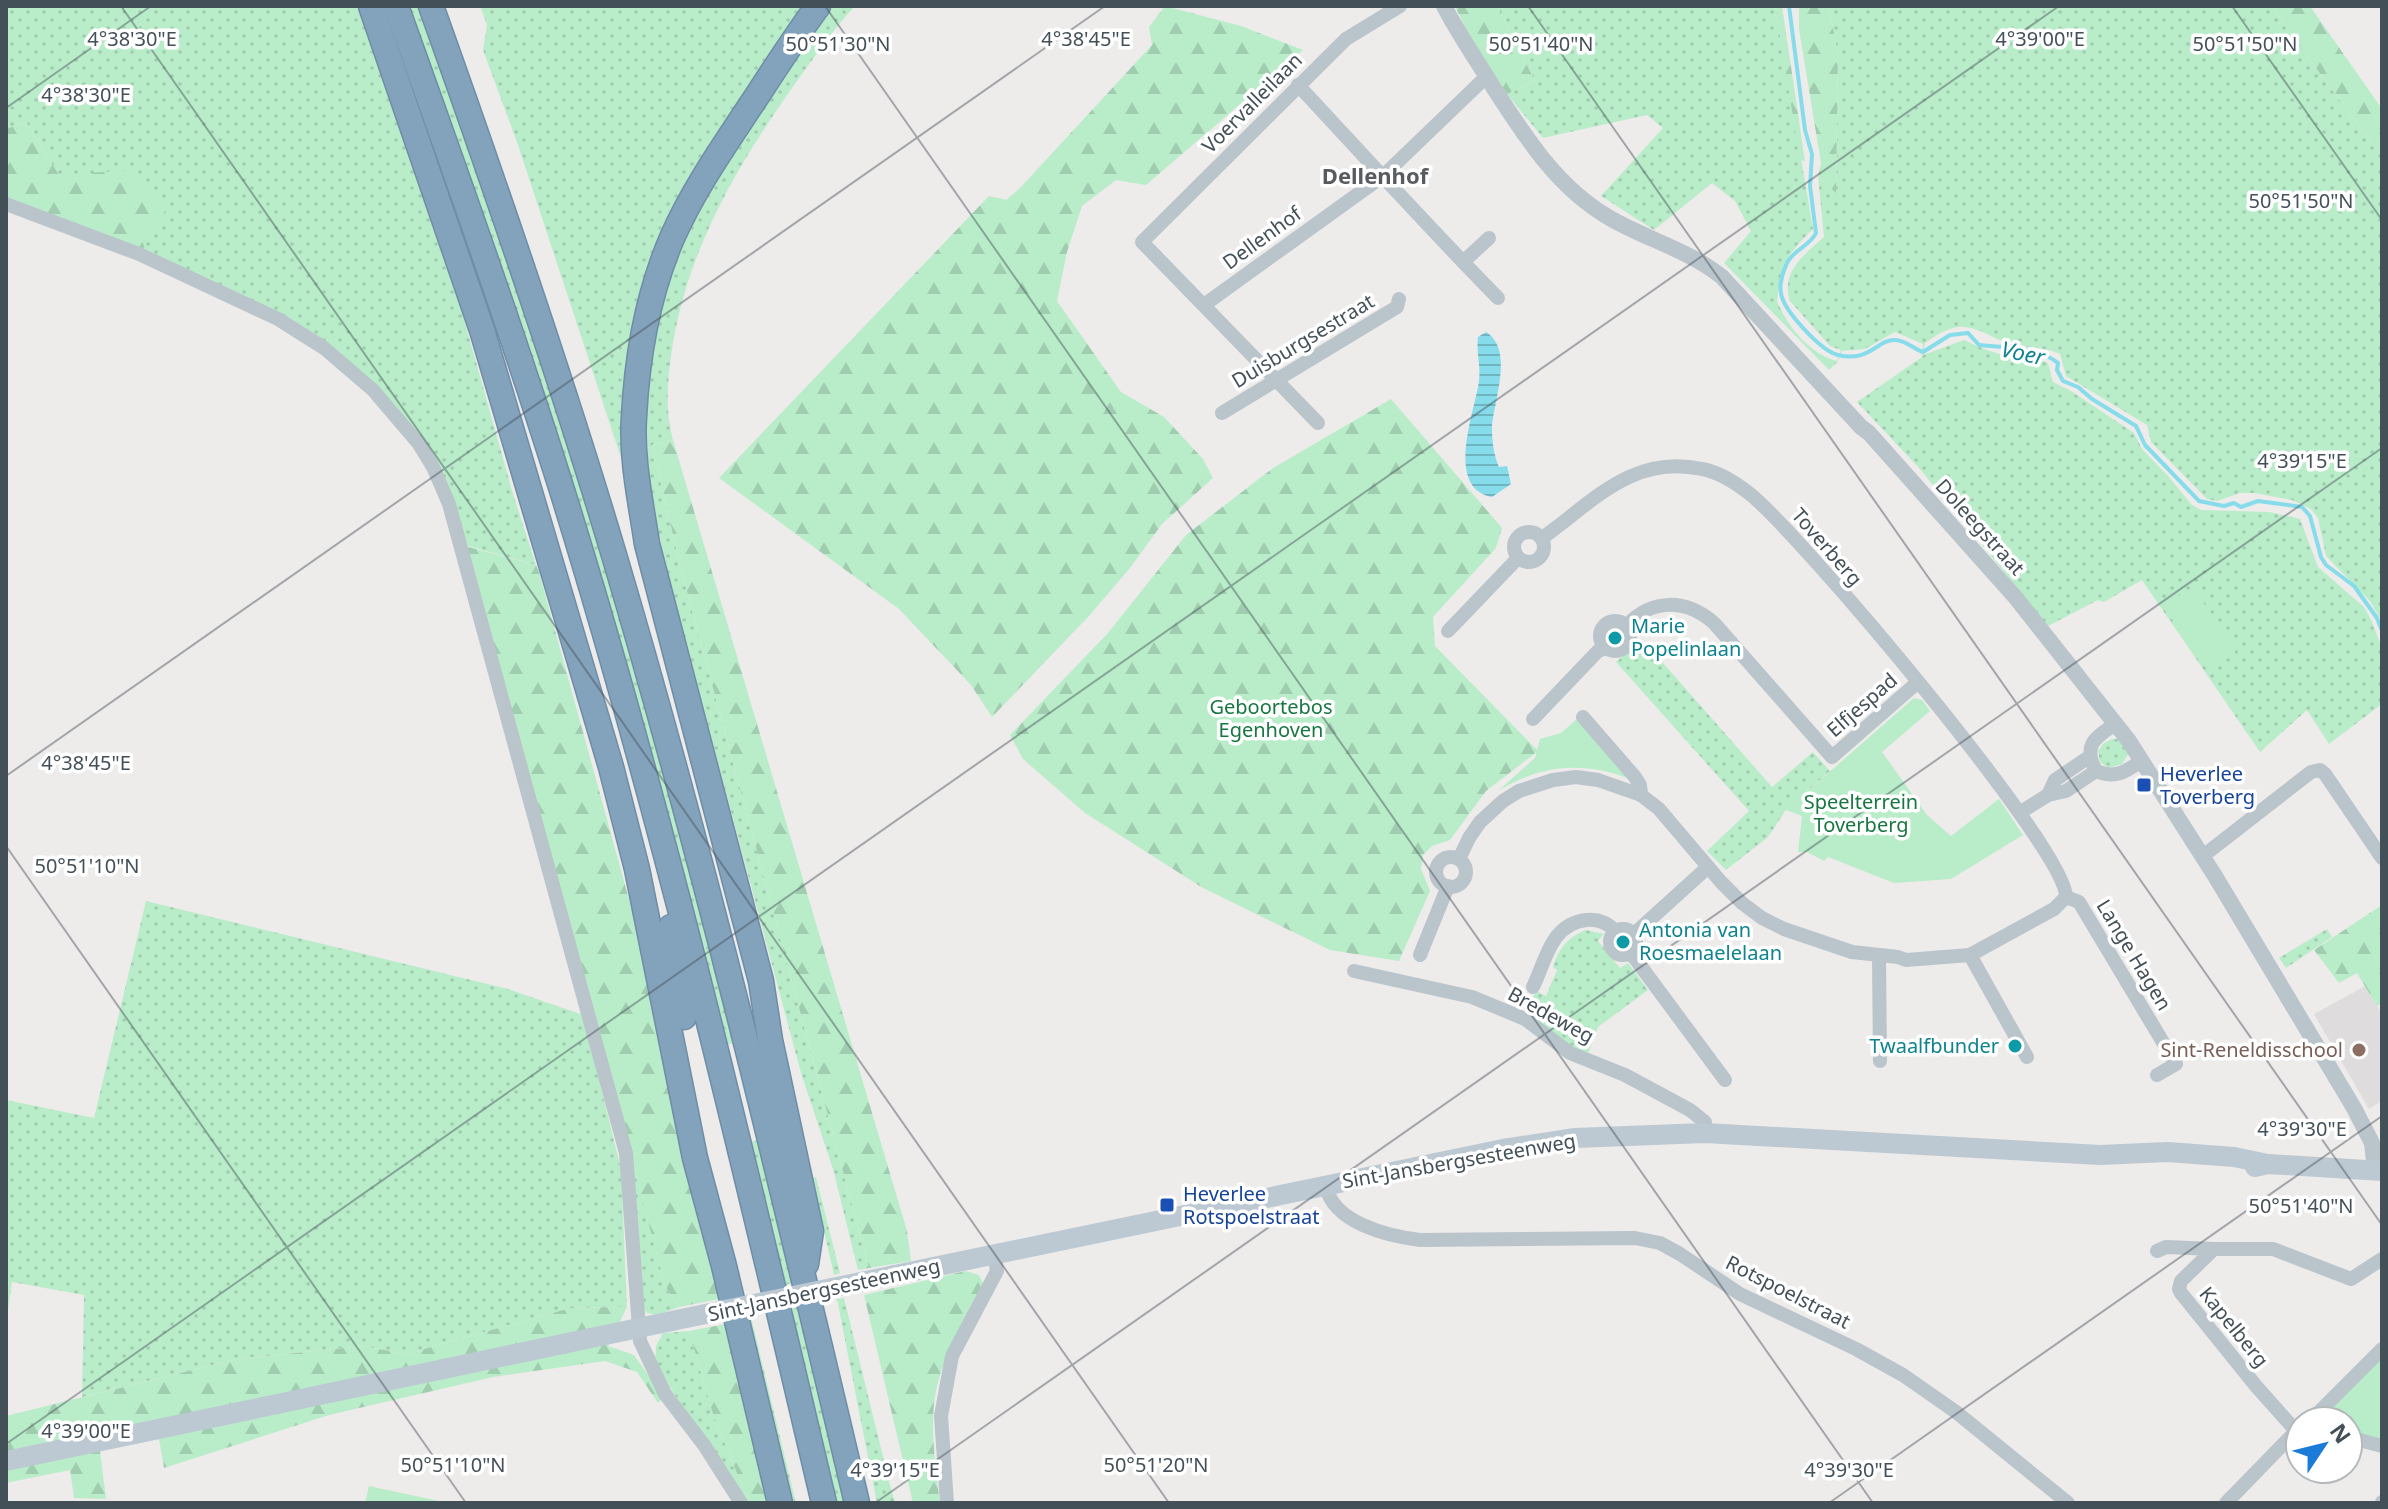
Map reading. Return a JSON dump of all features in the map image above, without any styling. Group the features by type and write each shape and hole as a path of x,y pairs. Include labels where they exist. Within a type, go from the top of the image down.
{"highway":[{"path":"371,6 482,330 607,753 637,869 695,1158 780,1503"},
{"path":"396,6 464,194 562,490 677,901 824,1503"},
{"path":"431,6 547,340 614,557 701,867 805,1278 857,1503"},
{"path":"805,1278 811,1231 770,1040 761,981 647,544 637,477 633,419 650,301 671,240 693,195 726,142 818,6"},
{"path":"614,557 651,610 679,672"},
{"path":"677,901 670,930 724,1266"}],"main road":[{"name":"Sint-Jansbergsesteenweg","path":"6,1461 1503,1149 1575,1138 1705,1133 2100,1155 2121,1161 2174,1167 2219,1168 2268,1164 2378,1171"}],"street":[{"name":"Voervalleilaan","path":"1204,305 1142,242 1346,39 1400,6"},
{"name":"Doleegstraat","path":"1444,6 1539,155 1569,189 1610,218 1707,265 1740,294 1985,561 2115,724 2203,856 2354,1108 2372,1143 2378,1171"},
{"name":"Dellenhof","path":"1204,305 1383,176 1487,76"},
{"path":"1298,85 1498,298"},
{"path":"6,204 139,254 278,319 324,348 373,390 419,444 433,467 449,504 626,1153 640,1341 665,1394 704,1445 741,1503"},
{"path":"1463,262 1489,238"},
{"name":"Duisburgsestraat","path":"1222,413 1397,307 1399,299"},
{"path":"1204,305 1318,423"},
{"name":"Toverberg","path":"1542,538 1604,491 1638,472 1671,465 1705,469 1727,478 1770,512 1918,682 2021,812 2058,874 2066,897"},
{"name":"Toverberg","path":"1532,531 1542,538 1544,552 1537,560 1527,562 1518,558 1514,550 1518,536 1532,531"},
{"name":"Toverberg","path":"1448,631 1518,558"},
{"name":"Elfjespad","path":"1627,625 1638,614 1667,604 1683,605 1702,613 1832,757 1918,682"},
{"path":"1533,719 1598,651 1605,648 1619,652 1628,646 1631,636 1627,625 1613,621 1604,625 1600,639 1605,648"},
{"path":"1583,717 1635,777 1641,795"},
{"path":"2115,724 2090,747 2089,757 2096,771 2117,776 2141,761"},
{"path":"2048,795 2055,780 2089,757"},
{"path":"2203,856 2311,772 2320,770 2382,858"},
{"path":"2021,812 2048,795 2066,791 2096,771"},
{"path":"1459,859 1469,838 1503,801 1535,784 1576,777 1598,780 1641,795 1659,809 1742,903 1762,918 1784,929 1852,952 1906,960 1970,955 2054,909 2066,897"},
{"path":"1448,858 1459,859 1466,869 1465,877 1460,884 1448,886 1439,881 1437,867 1448,858"},
{"path":"1634,934 1708,867"},
{"path":"1420,955 1448,886"},
{"name":"Lange Hagen","path":"2066,897 2079,902 2176,1064 2157,1075"},
{"path":"1533,987 1554,939 1569,923 1596,919 1610,925 1615,931"},
{"path":"1625,929 1634,934 1636,944 1631,953 1622,955 1612,949 1610,937 1615,931 1625,929"},
{"path":"1631,953 1725,1080"},
{"path":"1970,955 2027,1057"},
{"path":"1879,956 1880,1061"},
{"name":"Bredeweg","path":"1354,971 1472,997 1525,1019 1570,1053 1625,1075 1690,1110 1705,1122 1705,1133"},
{"name":"Rotspoelstraat","path":"1326,1186 1331,1200 1345,1215 1398,1237 1420,1240 1635,1238 1660,1243 1740,1294 1903,1375 1956,1412 2068,1503"},
{"path":"2157,1251 2166,1247 2273,1249 2351,1279 2382,1259"},
{"name":"Kapelberg","path":"2214,1249 2181,1281 2179,1289 2256,1386 2284,1415"},
{"path":"947,1503 941,1416 952,1356 997,1271 996,1265"},
{"path":"2326,1405 2382,1349"},
{"path":"2226,1503 2284,1443"}],"shaded area":[{"name":"Sint-Reneldisschool","path":"2365,986 2382,1014 2382,1101 2369,1109 2314,1014"}],"green space":[{"path":"6,6 356,6 367,27 438,226 536,565 465,545 439,467 324,341 143,249 59,175 26,122 6,129"},
{"path":"410,6 419,6 493,214 562,423 639,683 735,1043 725,1045 597,566 530,350"},
{"path":"480,6 808,6 675,214 628,479 518,145 483,50 487,25"},
{"path":"831,6 855,6 821,48 759,136 706,235 681,306 673,343 668,403 673,440 652,445 681,569 869,1268 858,1270 833,1169 801,1073 671,587 652,498 647,443 653,348 675,265 692,225 735,146"},
{"path":"1165,6 1241,26 1303,50 1146,185 1116,180 1082,206 1067,252 1057,301 1121,392 1164,417 1203,459 1213,478 1162,524 1089,616 992,717 971,685 899,609 719,478 989,196 1006,200 1020,188 1152,45 1149,27"},
{"path":"1455,6 1497,6 1535,81 1507,94 1469,35"},
{"path":"1497,6 1775,6 1813,229 1787,261 1777,301 1787,320 1809,346 1837,361 1841,350 1830,346 1790,301 1788,291 1788,281 1796,264 1824,237 1818,176 1836,192 1838,55 1829,6 2273,6 2382,157 2382,622 2370,601 2326,556 2318,518 2311,509 2292,500 2254,493 2240,493 2217,501 2207,499 2151,442 2147,425 2066,376 2060,354 2011,344 1970,328 1959,327 1925,343 1923,355 1964,340 2002,354 2048,363 2053,382 2134,433 2142,449 2191,504 2201,510 2269,512 2300,519 2318,567 2364,607 2372,622 2382,648 2382,704 2329,744 2307,710 2260,752 2142,580 2104,602 2098,600 2048,626 1920,469 1857,402 1922,357 1923,344 1895,332 1865,349 1842,351 1838,361 1829,370 1724,263 1751,231 1735,201 1712,183 1654,230 1601,196 1663,128 1647,115 1543,138 1507,94 1535,81"},
{"path":"1775,6 1782,6 1805,161 1800,160"},
{"path":"1799,6 1829,6 1838,55 1836,193 1818,176 1821,163 1799,29"},
{"path":"2273,6 2310,6 2382,109 2382,157 2284,25"},
{"path":"26,122 59,175 132,170 168,206 143,249 6,198 6,129"},
{"name":"Geboortebos Egenhoven","path":"1391,399 1502,528 1496,548 1433,617 1435,646 1538,751 1486,791 1450,840 1432,846 1423,855 1421,869 1430,891 1399,961 1330,950 1203,888 1085,813 1023,759 1010,735 1108,633 1186,535 1273,468"},
{"path":"673,440 907,1231 911,1261 869,1268 681,569 652,445"},
{"path":"465,546 536,565 539,572 647,965 719,1299 679,1307 666,1288"},
{"path":"2193,589 2236,645 2235,653 2210,671 2165,610 2165,606"},
{"path":"1642,639 1772,787 1813,752 1830,771 1786,810 1768,837 1726,870 1707,851 1749,811 1616,662"},
{"name":"Speelterrein Toverberg","path":"1914,698 1922,700 1930,711 1882,752 1927,815 1951,836 1999,799 2023,835 1951,879 1894,883 1828,857 1824,861 1807,852 1798,852 1802,816 1786,810"},
{"path":"1577,719 1632,780 1598,770 1564,768 1531,775 1498,791 1535,758 1540,739 1561,733"},
{"path":"2112,739 2120,739 2129,753 2122,764 2108,768 2100,762 2098,751"},
{"path":"146,901 508,989 583,1015 621,1169 627,1307 570,1308 406,1354 363,1346 237,1359 82,1397 84,1295 12,1282 6,1325 6,1100 94,1118"},
{"path":"2382,905 2382,1003 2377,1006 2357,973 2339,983 2314,950"},
{"path":"2327,929 2332,937 2286,968 2279,958"},
{"path":"1586,930 1604,934 1598,941 1620,968 1628,963 1648,990 1598,1027 1588,1054 1556,1038 1524,1015 1536,991 1546,996 1557,970 1553,967 1561,949 1574,936"},
{"path":"758,1140 793,1282 786,1285 750,1142"},
{"path":"630,1153 666,1288 679,1307 657,1315 647,1313 643,1307"},
{"path":"816,1177 840,1273 834,1275 812,1178"},
{"path":"965,1271 979,1275 983,1283 950,1349 936,1391 933,1432 940,1503 913,1503 864,1295"},
{"path":"844,1298 895,1503 877,1503 837,1299"},
{"path":"627,1307 608,1346 634,1355 664,1397 658,1403 637,1372 605,1361 493,1377 329,1415 164,1468 159,1439 100,1451 106,1499 74,1498 70,1470 6,1483 6,1416 237,1359 363,1346 406,1354 570,1308"},
{"path":"799,1307 845,1503 836,1503 790,1309"},
{"path":"751,1317 796,1503 787,1503 744,1320"},
{"path":"726,1324 767,1503 749,1503 713,1414 689,1331"},
{"path":"689,1331 713,1414 749,1503 655,1361 656,1346 663,1333"},
{"path":"2382,1357 2382,1440 2364,1435 2364,1405 2332,1405"},
{"path":"369,1486 439,1501 439,1503 365,1503"}],"water":[{"path":"1486,332 1495,340 1501,364 1492,429 1494,448 1499,467 1507,466 1511,484 1492,497 1477,491 1469,479 1466,464 1466,447 1479,381 1478,337"}],"waterway":[{"name":"Voer","path":"1789,6 1805,130 1812,154 1810,186 1816,233 1787,263 1781,289 1788,309 1804,329 1831,352 1849,357 1865,354 1895,340 1923,352 1950,335 1968,333 1979,345 2020,349 2050,357 2058,363 2057,370 2063,381 2078,387 2136,426 2145,445 2199,501 2224,506 2234,503 2241,507 2258,501 2302,507 2310,516 2326,565 2354,586 2377,618 2382,631"}],"place":[{"name":"Marie Popelinlaan","path":"1615,638"},
{"name":"Heverlee Toverberg","path":"2144,785"},
{"name":"Antonia van Roesmaelelaan","path":"1623,942"},
{"name":"Twaalfbunder","path":"2015,1046"},
{"name":"Sint-Reneldisschool","path":"2359,1050"},
{"name":"Heverlee Rotspoelstraat","path":"1167,1205"}],"district":[{"name":"Dellenhof","path":"1375,176"}]}
